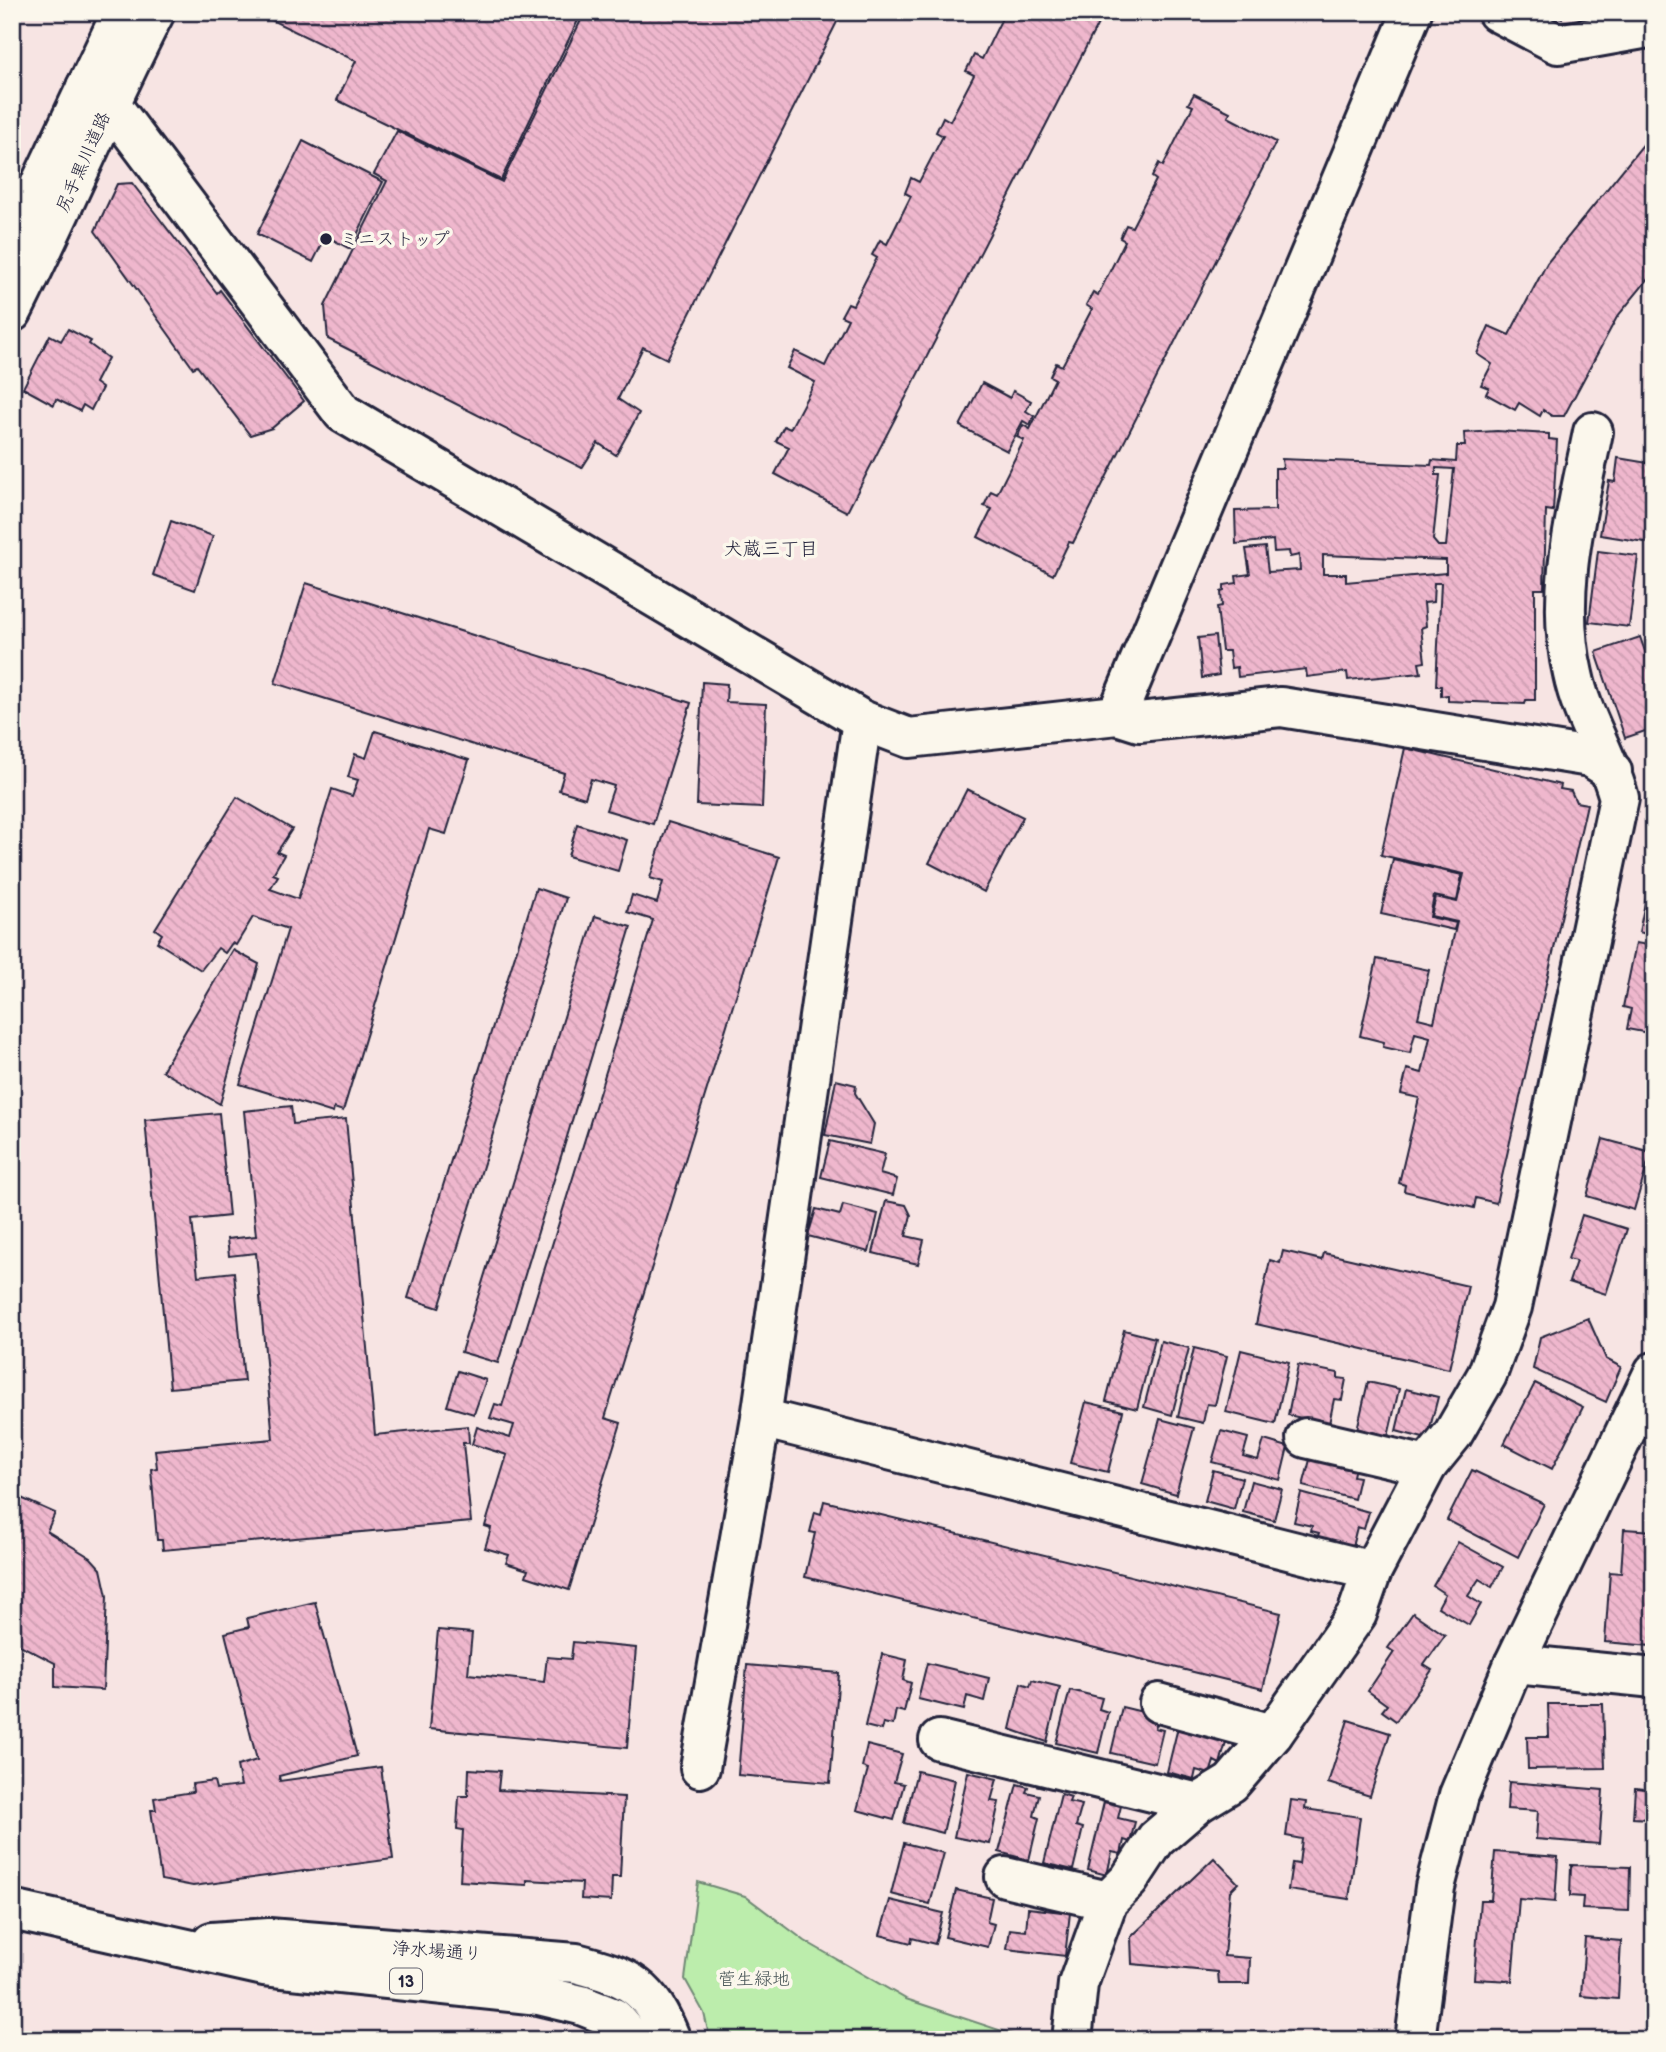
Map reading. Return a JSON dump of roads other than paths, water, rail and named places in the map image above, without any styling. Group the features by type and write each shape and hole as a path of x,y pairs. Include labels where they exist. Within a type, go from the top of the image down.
{"street":[{"name":"尻手黒川道路","path":"97,94 122,12"},
{"name":"尻手黒川道路","path":"12,312 23,238 97,94 155,12"},
{"path":"1117,715 1412,12"},
{"path":"1497,12 1558,44 1619,22 1654,27"},
{"path":"97,94 343,413 862,720 909,738 1117,715 1139,722 1282,707 1590,757 1612,771"},
{"path":"1072,2040 1077,1984 1108,1901 1129,1880 1156,1839 1198,1803 1231,1783 1273,1734 1357,1614 1372,1572 1427,1466 1453,1434 1487,1375 1512,1307 1619,798 1612,771 1586,718 1573,675 1564,628 1569,556 1593,432"},
{"path":"700,1768 761,1418 862,720"},
{"path":"1415,2040 1435,1887 1459,1794 1514,1664 1654,1371"},
{"path":"761,1418 1372,1572"},
{"path":"1306,1438 1427,1466"},
{"path":"1514,1664 1654,1678"},
{"path":"1159,1703 1273,1734"},
{"path":"939,1740 1198,1803"},
{"path":"1005,1877 1108,1901"},
{"name":"浄水場通り","path":"12,1910 264,1966 539,1995 581,2005 614,2018 633,2040"},
{"name":"浄水場通り","path":"168,1945 269,1938 576,1963 614,1973 654,2001 671,2040"}],"place":[{"name":"ミニストップ","path":"326,239"}],"district":[{"name":"犬蔵三丁目","path":"771,548"}],"park label":[{"name":"菅生緑地","path":"754,1979"}]}
